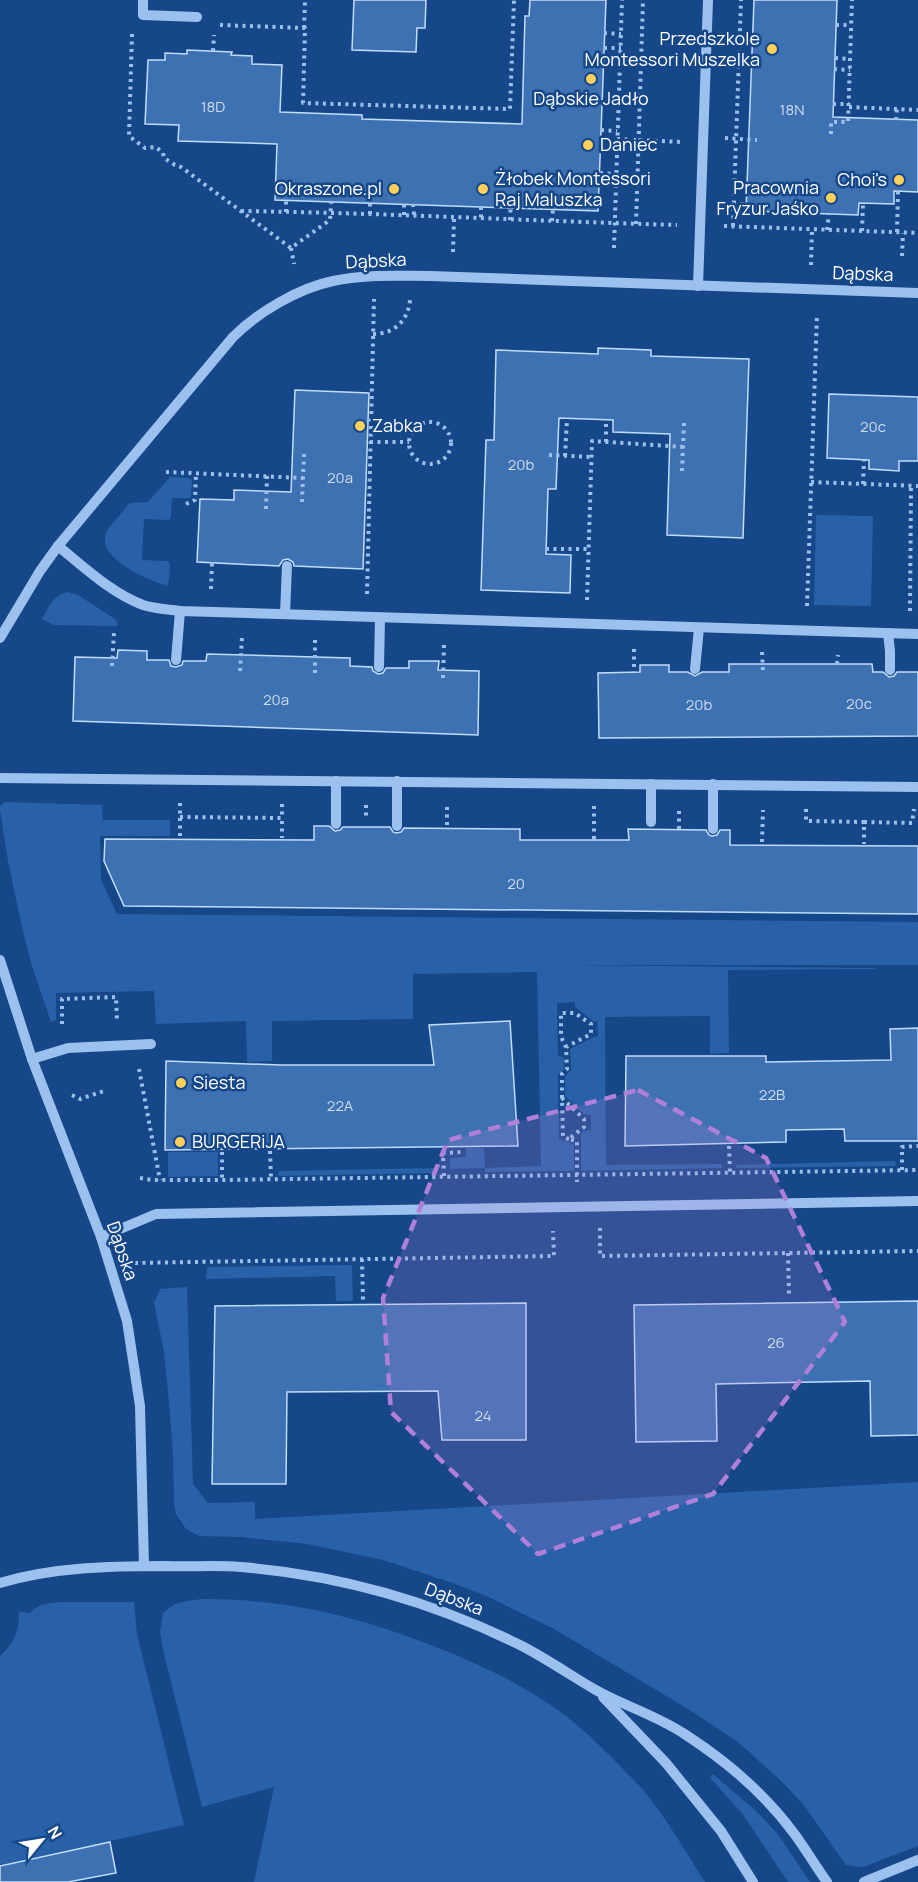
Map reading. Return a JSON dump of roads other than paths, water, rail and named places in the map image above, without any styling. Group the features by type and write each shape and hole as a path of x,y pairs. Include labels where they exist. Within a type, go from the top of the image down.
{"street":[{"path":"143,0 143,15 197,17"},
{"path":"698,286 708,0"},
{"name":"Dąbska","path":"0,638 34,579 58,546 233,337 254,319 300,292 318,285 350,278 430,276 918,293"},
{"path":"58,546 127,597 144,605 180,611 918,634"},
{"path":"285,614 287,566"},
{"path":"177,660 180,611"},
{"path":"379,667 380,618"},
{"path":"695,669 699,628"},
{"path":"888,633 890,670"},
{"path":"0,778 918,787"},
{"path":"336,780 336,824"},
{"path":"397,781 397,826"},
{"path":"651,784 651,822"},
{"path":"713,784 713,829"},
{"name":"Dąbska","path":"0,960 32,1059 101,1237 127,1321 138,1395 144,1566"},
{"path":"32,1059 68,1048 151,1044"},
{"path":"101,1237 156,1214 918,1201"},
{"name":"Dąbska","path":"0,1583 34,1573 144,1566 239,1567 292,1573 365,1587 436,1608 525,1647 596,1690 685,1734 729,1765 763,1797 793,1832 826,1882"},
{"name":"Dąbska","path":"596,1690 666,1763 721,1831 753,1882"},
{"path":"864,1882 918,1860"}],"place":[{"name":"Przedszkole Montessori Muszelka","path":"772,49"},
{"name":"Dąbskie Jadło","path":"591,79"},
{"name":"Daniec","path":"588,145"},
{"name":"Choi's","path":"899,180"},
{"name":"Okraszone.pl","path":"394,189"},
{"name":"Żłobek Montessori Raj Maluszka","path":"483,189"},
{"name":"Pracownia Fryzur Jaśko","path":"831,198"},
{"name":"Zabka","path":"360,426"},
{"name":"Siesta","path":"181,1083"},
{"name":"BURGERiJA","path":"180,1142"}]}
